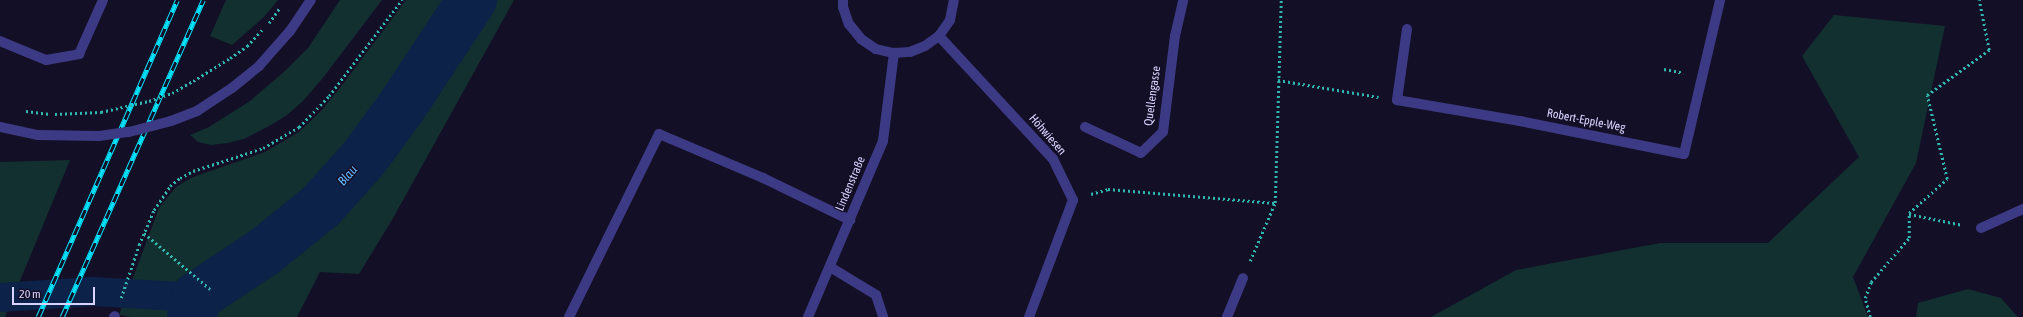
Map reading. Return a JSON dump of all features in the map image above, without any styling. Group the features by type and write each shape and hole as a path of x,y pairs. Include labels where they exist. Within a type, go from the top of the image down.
{"street":[{"path":"0,41 46,60 80,54 104,0"},
{"path":"0,126 38,135 99,136 129,132 171,121 197,111 232,88 259,66 290,31 311,0"},
{"path":"843,0 843,7 849,24 861,39 876,49 894,53 915,50 925,46 939,36 950,20 954,0"},
{"name":"Quellengasse","path":"1085,127 1141,153 1163,132 1175,36 1183,0"},
{"name":"Robert-Epple-Weg","path":"1397,100 1535,124 1684,154 1720,0"},
{"path":"1397,100 1407,29"},
{"name":"Höhwiesen","path":"939,36 1053,159 1073,200"},
{"name":"Lindenstraße","path":"808,317 883,141 894,53"},
{"path":"569,317 659,134 763,178 850,220"},
{"path":"1029,317 1073,200"},
{"path":"1981,228 2023,209"},
{"path":"830,267 876,295 883,317"},
{"path":"1227,317 1243,278"}],"path":[{"path":"115,316 139,245 154,210 160,200 180,178 193,171 263,148 299,127 328,96 402,0"},
{"path":"1243,278 1275,203 1281,0"},
{"path":"1870,317 1865,298 1870,282 1909,238 1909,213 1946,179 1927,95 1989,50 1979,0"},
{"path":"22,110 50,114 101,112 149,101 179,89 216,69 247,46 268,24 283,3"},
{"path":"1278,80 1397,100"},
{"path":"1073,200 1108,189 1275,203"},
{"path":"1909,213 1981,228"},
{"path":"144,233 210,289"}],"green space":[{"path":"226,0 278,0 264,17 232,45 210,36"},
{"path":"340,0 382,0 322,79 303,101 287,115 244,139 211,145 198,142 190,135 209,127 250,101 285,71 308,48"},
{"path":"406,0 514,0 392,220 359,274 320,272 297,317 131,317 119,315 159,208 176,187 193,177 265,152 299,132 321,111 343,84"},
{"path":"1834,15 1945,26 1916,163 1853,277 1868,317 1431,317 1516,270 1660,243 1768,243 1859,157 1802,56"},
{"path":"70,160 5,317 0,317 0,162"},
{"path":"1968,289 2001,298 2018,317 1916,317 1918,303"}],"waterway":[{"name":"Blau","path":"192,317 196,297 264,252 321,206 364,158 402,106 472,0"},
{"path":"0,297 93,291 196,297"}],"railway":[{"path":"38,317 177,0"},
{"path":"62,317 203,0"}]}
